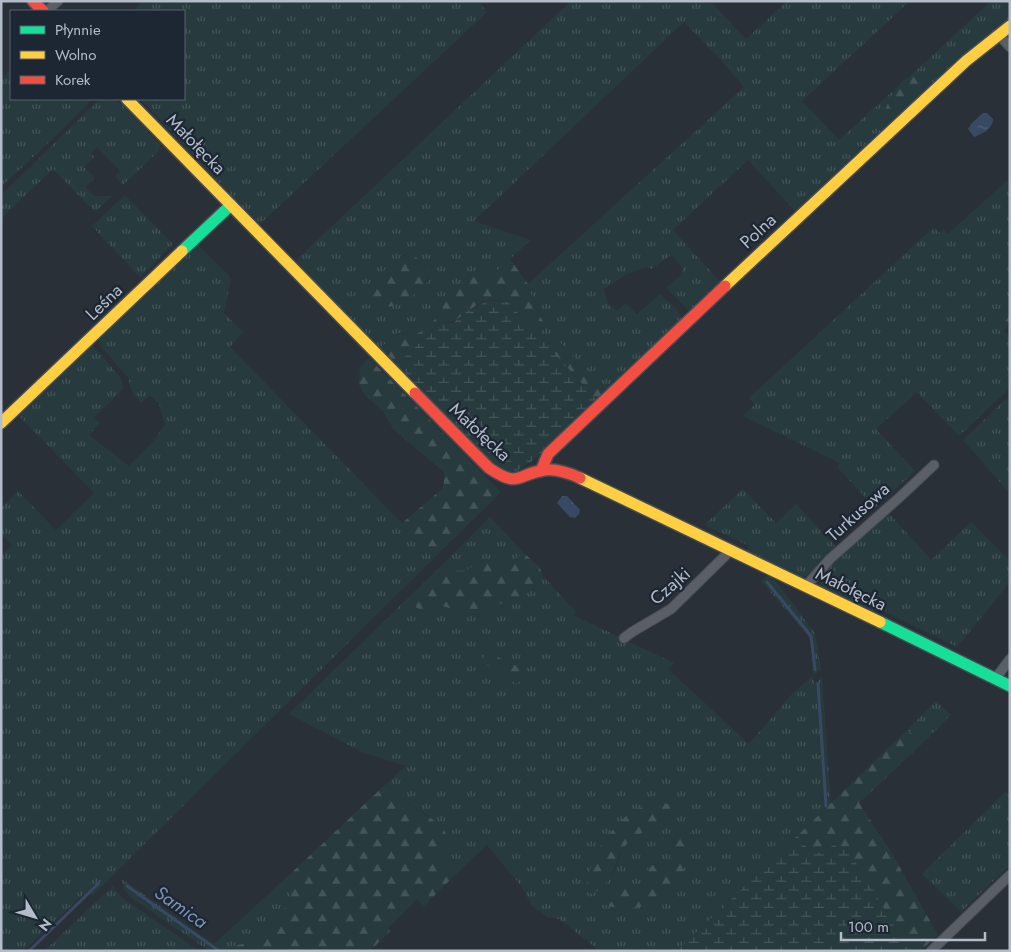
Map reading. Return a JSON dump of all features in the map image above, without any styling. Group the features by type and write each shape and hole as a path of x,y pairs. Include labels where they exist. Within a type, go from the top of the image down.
{"street":[{"path":"48,10 58,1"},
{"name":"Polna","path":"541,471 548,454 610,394 966,61 1010,26"},
{"path":"999,35 1010,47"},
{"name":"Małołęcka","path":"129,100 484,464 497,473 510,479 523,478 541,471 557,470 575,476 1010,686"},
{"name":"Leśna","path":"1,423 231,205"},
{"name":"Turkusowa","path":"806,586 830,559 934,465"},
{"name":"Czajki","path":"624,638 671,610 731,550"},
{"path":"995,679 1010,659"},
{"path":"931,951 1010,875"}],"green space":[{"path":"143,1 478,1 487,12 259,225 141,100 185,100 185,10 134,10"},
{"path":"571,1 710,1 746,39 787,1 910,1 802,101 839,140 893,91 885,115 885,130 795,211 748,160 673,230 723,285 691,313 666,288 680,276 683,268 671,255 652,269 647,267 627,274 604,289 608,305 618,310 626,303 637,314 660,294 678,310 682,321 607,393 556,338 547,346 537,335 546,326 535,307 528,284 744,87 684,22 474,221 531,240 490,277 481,278 422,331 416,334 398,333 380,348 295,261","holes":["404,255 420,260 423,268 428,272 429,280 407,299 393,304 379,304 367,286"]},
{"path":"991,1 1010,1 1010,21 935,85 919,76 908,78"},
{"path":"10,70 10,100 91,100 1,187 1,78"},
{"path":"911,76 930,78 935,85 885,130 884,117 886,109 897,87"},
{"path":"99,100 117,100 160,144 159,151 123,185 115,176 120,171 97,147 91,153 94,157 84,167 95,178 85,187 94,196 112,196 95,212 53,169 1,219 1,195"},
{"path":"1010,178 1010,315 1005,319 1001,336 1010,345 1010,388 959,436 917,392 876,429 915,471 875,508 837,467 840,463 743,416 755,404 749,398 934,227 939,233 943,229 948,234"},
{"path":"125,195 173,244 140,277 92,226"},
{"path":"196,243 231,278 224,313 243,332 230,347 435,557 92,896 87,891 23,951 1,951 1,556 12,545 1,534 1,508 18,491 56,530 94,493 18,413 90,342 119,376 124,388 94,418 100,423 89,435 129,466 151,444 165,425 159,404 150,395 141,403 132,392 128,377 101,347 97,337"},
{"path":"411,254 420,260 423,268 431,272 428,279 411,297 380,309 367,286 393,263"},
{"path":"510,259 528,284 535,308 546,326 537,335 508,302 488,300 476,305 454,321 443,321 397,364 380,348 398,333 416,334 422,331 440,315 446,299 461,283 469,277 490,277"},
{"path":"489,300 508,302 598,401 532,461 515,472 505,471 494,465 397,364 443,321 453,323 466,312"},
{"path":"1010,315 1010,322 1004,331 1010,337 1010,345 1003,337 1000,326"},
{"path":"556,338 607,393 598,401 547,346"},
{"path":"369,358 501,492 435,557 401,524 442,489 444,472 394,430 383,411 365,396 359,385 360,368"},
{"path":"1010,395 1010,487 1007,490 963,440"},
{"path":"743,489 776,523 796,504 837,548 808,575 798,578 745,552 750,546 704,525"},
{"path":"888,512 931,560 971,522 1010,561 1010,582 957,647 879,609 874,614 823,590 819,577"},
{"path":"490,517 524,553 509,563 488,561 461,571 450,568 445,562"},
{"path":"524,553 540,568 542,575 533,589 521,598 502,603 489,611 476,615 442,606 420,610 413,605 410,596 445,562 450,568 461,571 488,561 509,563"},
{"path":"542,575 576,612 573,615 674,663 668,669 749,744 793,693 813,675 814,685 822,677 831,804 677,951 600,951 559,919 547,917 532,906 521,886 487,845 453,877 436,858 445,849 429,816 415,808 386,784 406,766 362,752 289,714 410,596 413,605 420,610 442,606 476,615 489,611 502,603 511,602 533,589","holes":["661,804 666,821 644,831 624,846 614,872 598,890 633,811","691,835 687,862 624,909 623,887 636,892 649,887 647,873 654,864 666,860 674,852 673,841"]},
{"path":"768,575 775,580 815,633 821,670 813,675 811,643 808,636 761,581"},
{"path":"486,653 526,671 527,679 516,683 497,673 489,667 483,658"},
{"path":"936,701 951,715 923,743 907,730"},
{"path":"907,730 923,743 859,803 891,852 938,935 920,951 909,951 863,873 827,850 817,853 810,850 804,845 798,835"},
{"path":"386,784 443,829 449,841 437,858 453,877 424,906 417,899 388,928 390,931 370,951 234,951 237,945 249,943 288,905 291,892 286,878"},
{"path":"1005,792 1010,796 1010,865 961,912 922,874"},
{"path":"676,803 678,808 669,819 642,833 624,847 612,875 601,888 592,894 586,890 589,873 598,850 625,817 643,807"},
{"path":"686,820 691,835 690,854 682,872 666,892 646,905 635,908 623,909 598,901 617,884 636,891 648,887 647,873 649,867 669,858 674,852 673,837 675,829"},
{"path":"798,835 805,845 815,852 824,852 833,845 845,847 863,873 909,951 677,951"},
{"path":"286,878 291,892 288,905 249,943 237,945 234,951 209,951 130,897 123,887 122,879 214,944"},
{"path":"113,886 121,897 199,951 44,951"}],"water":[{"path":"983,113 987,113 993,119 993,123 986,131 974,137 968,129"},
{"path":"562,496 567,496 580,510 575,518 570,517 557,503"}],"waterway":[{"path":"767,582 811,636 815,670"},
{"path":"818,684 826,806"},
{"name":"Samica","path":"29,951 98,884"},
{"name":"Samica","path":"127,886 219,951"}],"traffic: fast":[{"path":"182,251 231,205"},
{"path":"880,622 1010,686"}],"traffic: slow":[{"path":"725,286 966,61 1010,26"},
{"path":"128,100 415,393"},
{"path":"1,423 182,251"},
{"path":"580,478 880,622"}],"traffic: jam":[{"path":"33,1 42,10"},
{"path":"541,471 548,454 725,286"},
{"path":"415,393 489,468 499,474 513,479 549,470 572,474 580,478"}]}
